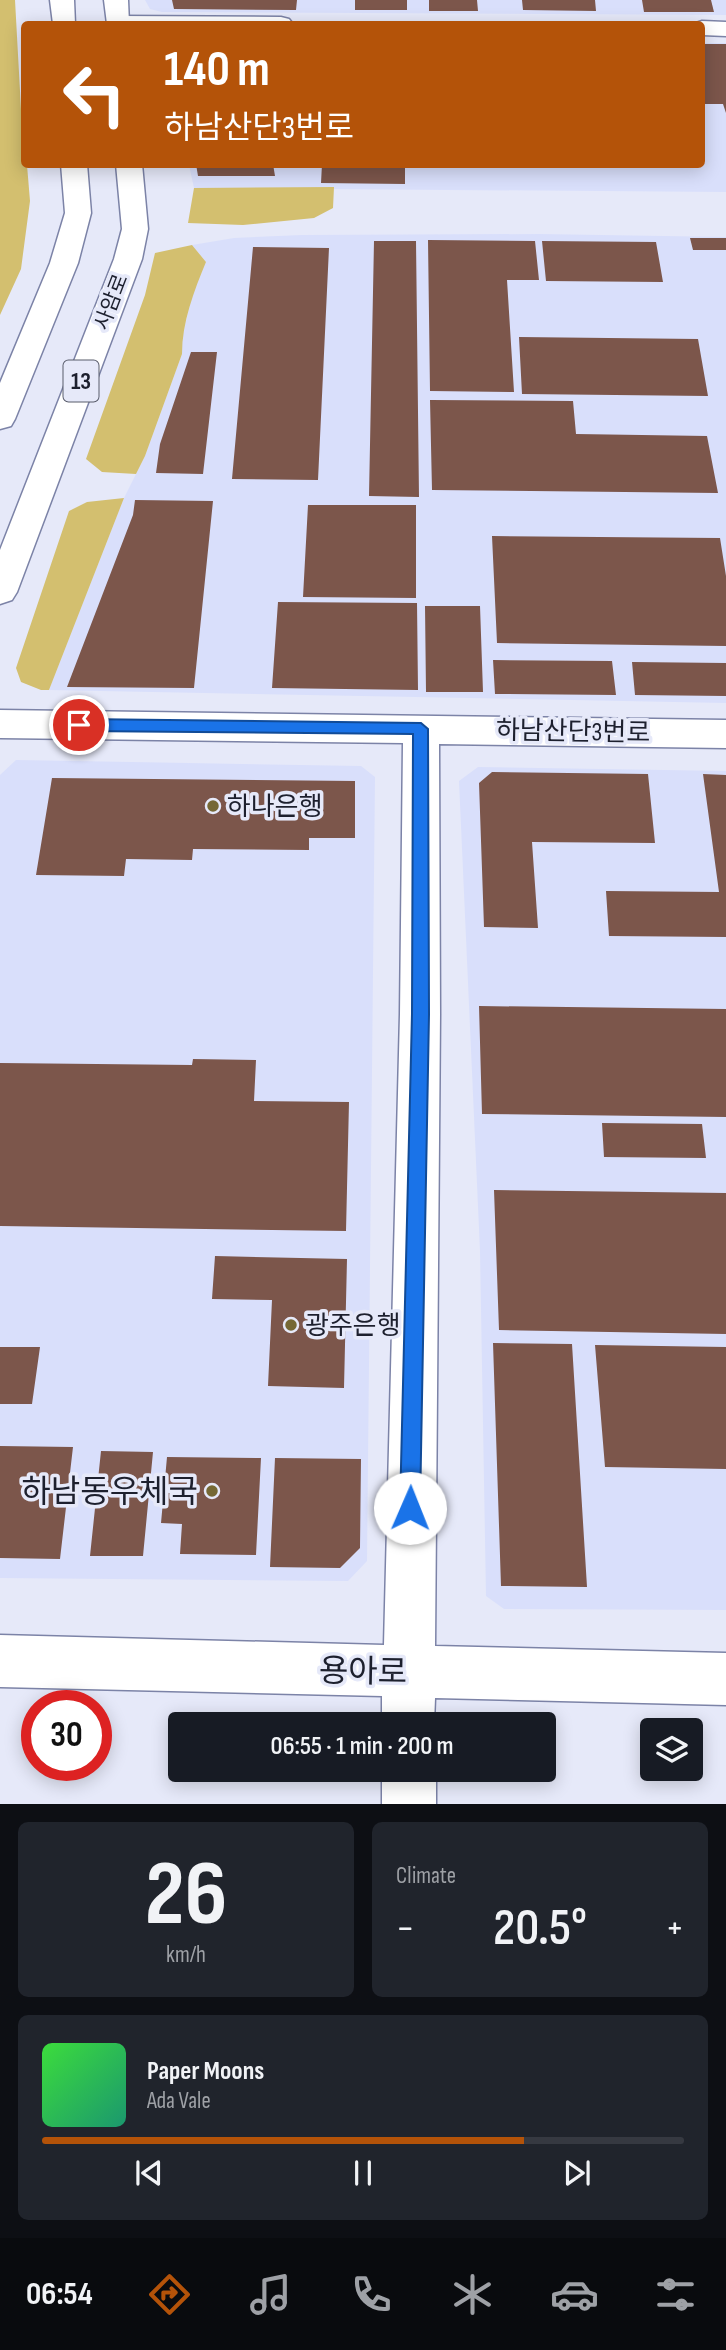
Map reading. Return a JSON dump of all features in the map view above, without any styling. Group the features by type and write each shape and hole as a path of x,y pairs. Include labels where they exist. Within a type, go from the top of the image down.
{"street":[{"path":"62,0 64,21"},
{"path":"117,16 220,21"},
{"path":"705,28 726,29"},
{"name":"13","path":"0,419 64,263 78,213 74,168"},
{"name":"사암로","path":"0,592 128,259 135,229 130,168"},
{"name":"하남산단3번로","path":"0,724 726,734"},
{"path":"408,1712 420,1014 421,729"},
{"name":"용아로","path":"0,1661 726,1679"},
{"path":"409,1782 410,1804"}],"shaded area":[{"path":"0,0 15,0 21,168 27,168 30,201 21,269 0,315"},
{"path":"145,0 726,0 726,15 162,12 150,9"},
{"path":"705,43 726,43 726,192 194,188 190,168 705,168"},
{"path":"334,187 333,208 314,218 243,225 188,223 194,188"},
{"path":"539,234 726,237 726,703 49,690 124,498 145,456 182,354 182,339 192,295 206,262 192,245 234,238 302,235"},
{"path":"192,245 206,262 186,318 182,354 145,456 136,474 102,472 86,459 145,295 155,253"},
{"path":"124,498 49,690 41,690 21,682 16,668 69,511 87,502"},
{"path":"16,760 361,766 375,777 367,1561 348,1581 0,1578 0,775"},
{"path":"478,767 726,771 726,1610 504,1609 486,1596 480,1251 459,781"}],"building":[{"path":"172,0 297,0 296,10 174,9"},
{"path":"355,0 407,0 407,10 355,10"},
{"path":"429,0 477,0 478,11 429,11"},
{"path":"522,0 595,0 596,11 523,10"},
{"path":"642,0 711,0 714,12 644,12"},
{"path":"705,44 726,44 726,113 723,104 705,104"},
{"path":"197,168 274,168 275,176 198,176"},
{"path":"322,168 405,168 405,184 321,183"},
{"path":"690,238 726,238 726,250 693,250"},
{"path":"428,240 535,241 539,280 507,280 514,392 430,391"},
{"path":"374,241 416,241 419,497 369,496"},
{"path":"542,241 656,242 663,282 546,281"},
{"path":"253,247 329,248 318,480 232,479"},
{"path":"519,337 698,339 708,396 522,394"},
{"path":"191,352 217,352 203,474 156,473 160,444"},
{"path":"430,400 573,401 576,434 707,436 718,493 432,490"},
{"path":"135,500 213,501 194,688 67,687 133,515"},
{"path":"308,505 416,505 416,598 303,597"},
{"path":"492,536 720,538 726,576 726,646 497,643"},
{"path":"278,602 417,603 418,690 272,688"},
{"path":"425,606 480,606 483,692 426,692"},
{"path":"493,660 612,661 616,695 495,694"},
{"path":"632,662 726,663 726,696 635,695"},
{"path":"492,772 648,774 655,843 532,842 538,928 484,927 479,783"},
{"path":"703,774 726,775 726,937 609,936 606,891 719,892"},
{"path":"52,778 355,781 355,838 309,838 309,850 193,849 192,860 126,859 124,876 36,875"},
{"path":"479,1006 726,1009 726,1117 482,1114"},
{"path":"193,1059 256,1060 254,1101 349,1102 346,1231 0,1226 0,1063 192,1065"},
{"path":"602,1123 702,1124 706,1158 604,1157"},
{"path":"494,1190 726,1193 726,1334 499,1330"},
{"path":"215,1256 347,1259 344,1388 268,1386 272,1300 212,1299"},
{"path":"493,1343 572,1344 587,1587 501,1586"},
{"path":"595,1345 726,1347 726,1469 605,1467"},
{"path":"0,1347 40,1347 32,1404 0,1404"},
{"path":"0,1446 73,1447 60,1559 0,1558"},
{"path":"101,1451 153,1452 143,1556 90,1556"},
{"name":"하남동우체국","path":"167,1457 261,1458 256,1555 180,1554 182,1524 161,1523"},
{"path":"275,1458 361,1459 360,1548 340,1568 270,1567"}],"place":[{"name":"하나은행","path":"213,806"},
{"name":"광주은행","path":"291,1325"},
{"name":"하남동우체국","path":"212,1491"}],"route":[{"path":"79,725 421,729 420,1014 410,1508"}]}
